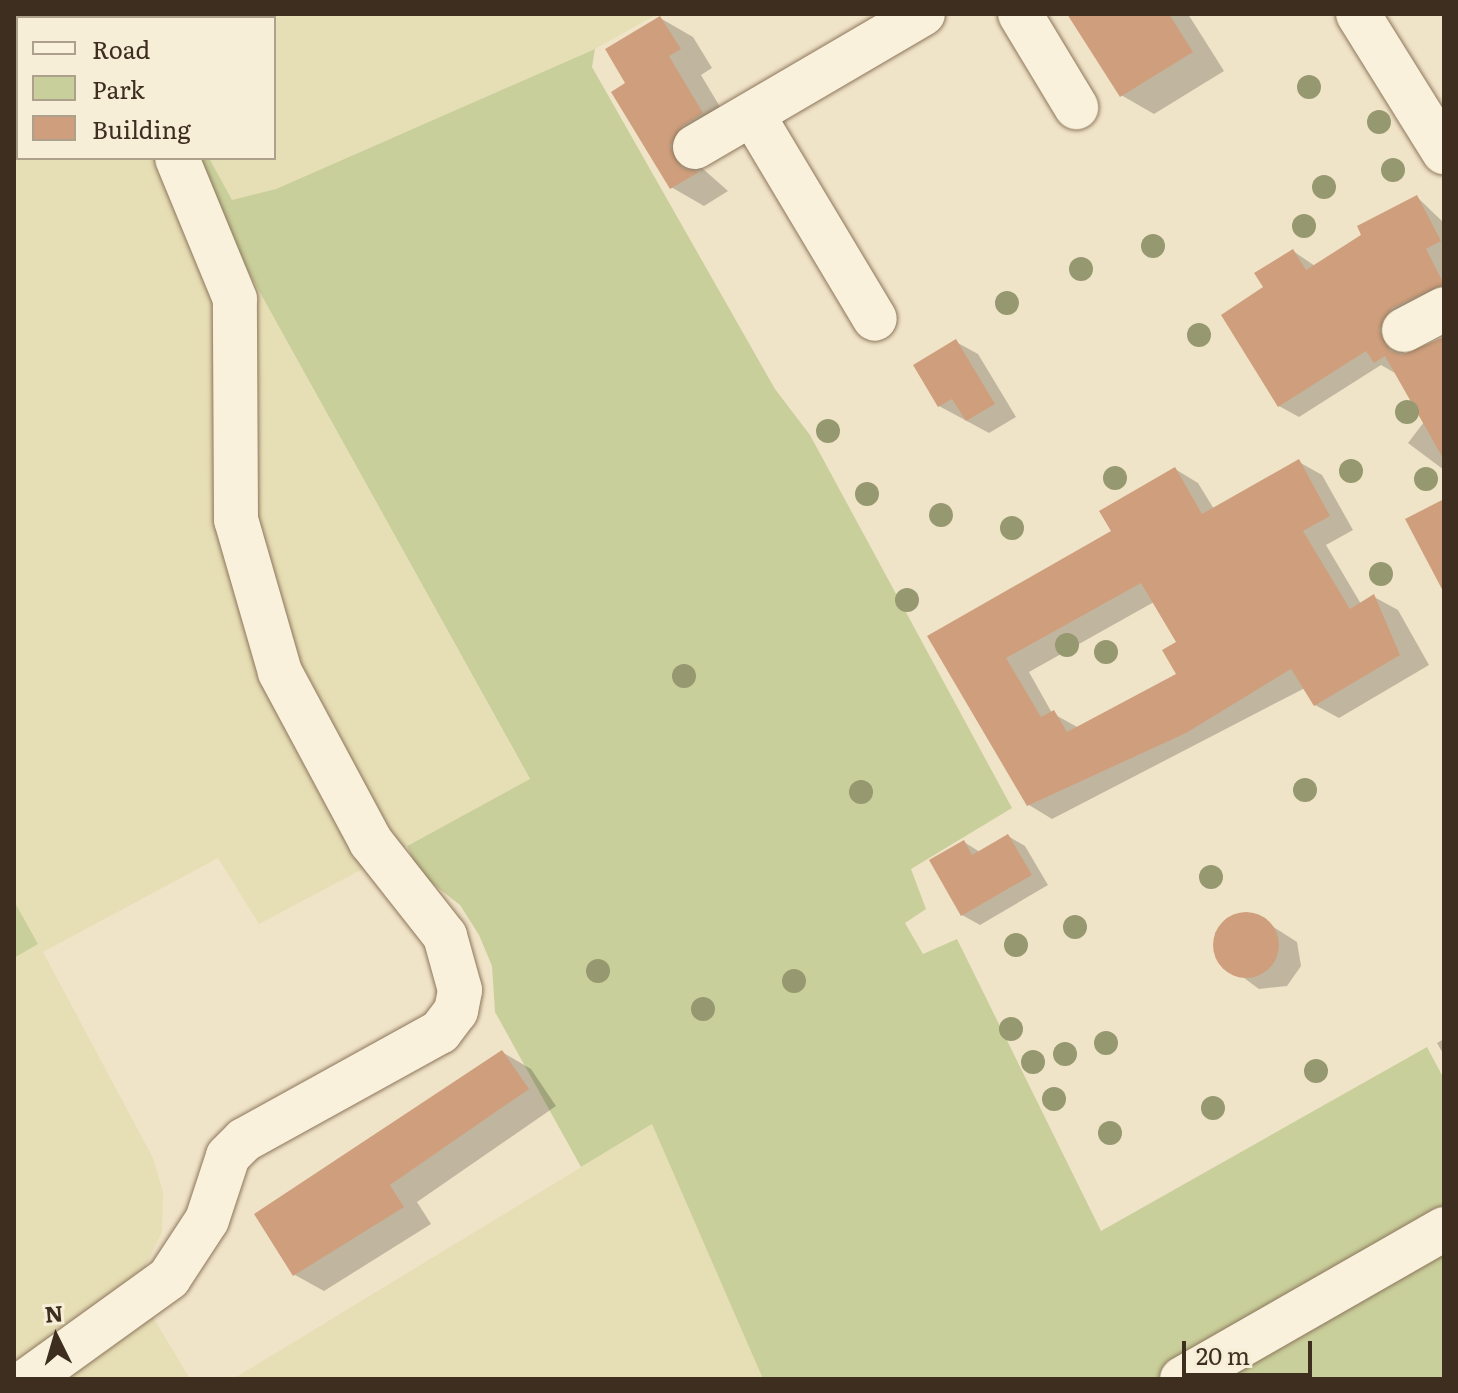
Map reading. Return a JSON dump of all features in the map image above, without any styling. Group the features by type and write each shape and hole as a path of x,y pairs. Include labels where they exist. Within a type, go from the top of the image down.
{"street":[{"path":"695,147 754,117 923,14"},
{"path":"1020,14 1076,107"},
{"path":"1358,14 1444,152"},
{"path":"754,117 875,319"},
{"path":"29,1379 169,1278 207,1220 228,1156 244,1140 440,1032 456,1011 460,990 445,936 388,869 280,672 236,520 235,299 178,160"},
{"path":"1404,330 1444,309"},
{"path":"1182,1379 1444,1229"}],"shaded area":[{"path":"14,14 39,16 16,16 16,160 154,160 228,235 530,780 259,924 218,858 43,952 153,1158 163,1192 162,1232 135,1287 190,1379 14,1379 14,958 38,944 14,901"},
{"path":"134,14 657,14 595,49 276,189 232,201 210,160 276,160 276,16"},
{"path":"652,1124 763,1379 233,1379"}],"green space":[{"path":"595,49 592,67 775,389 810,435 1012,808 911,869 926,909 905,923 923,954 957,939 1101,1231 1427,1047 1444,1079 1444,1379 763,1379 652,1124 581,1167 495,1012 492,966 479,935 460,905 419,873 407,846 530,779 228,235 195,240 153,160 210,160 232,200 276,189"},
{"path":"14,901 38,944 14,958"}],"building":[{"path":"1067,14 1169,14 1193,52 1120,97"},
{"path":"660,16 681,49 669,56 703,113 682,126 670,146 682,168 699,172 670,189 611,92 625,83 605,49"},
{"path":"1417,195 1441,241 1426,249 1444,284 1392,308 1379,330 1390,351 1402,355 1444,337 1444,460 1385,356 1374,363 1366,351 1278,407 1221,315 1263,287 1254,273 1293,249 1306,270 1361,235 1357,226"},
{"path":"956,339 995,404 966,421 952,399 938,407 913,365"},
{"path":"1299,459 1330,516 1303,531 1350,609 1374,594 1400,655 1314,706 1291,669 1186,733 1027,806 927,636 1111,531 1099,511 1175,467 1202,514","holes":["1141,583 1176,642 1162,650 1176,674 1067,732 1054,710 1041,717 1006,658"]},
{"path":"1444,499 1444,593 1405,519"},
{"path":"1008,834 1032,875 961,916 929,860 964,840 972,855"},
{"path":"1246,912 1269,922 1279,945 1269,968 1246,978 1223,968 1213,945 1223,922"},
{"path":"502,1050 529,1089 390,1185 404,1207 293,1276 254,1214"}]}
